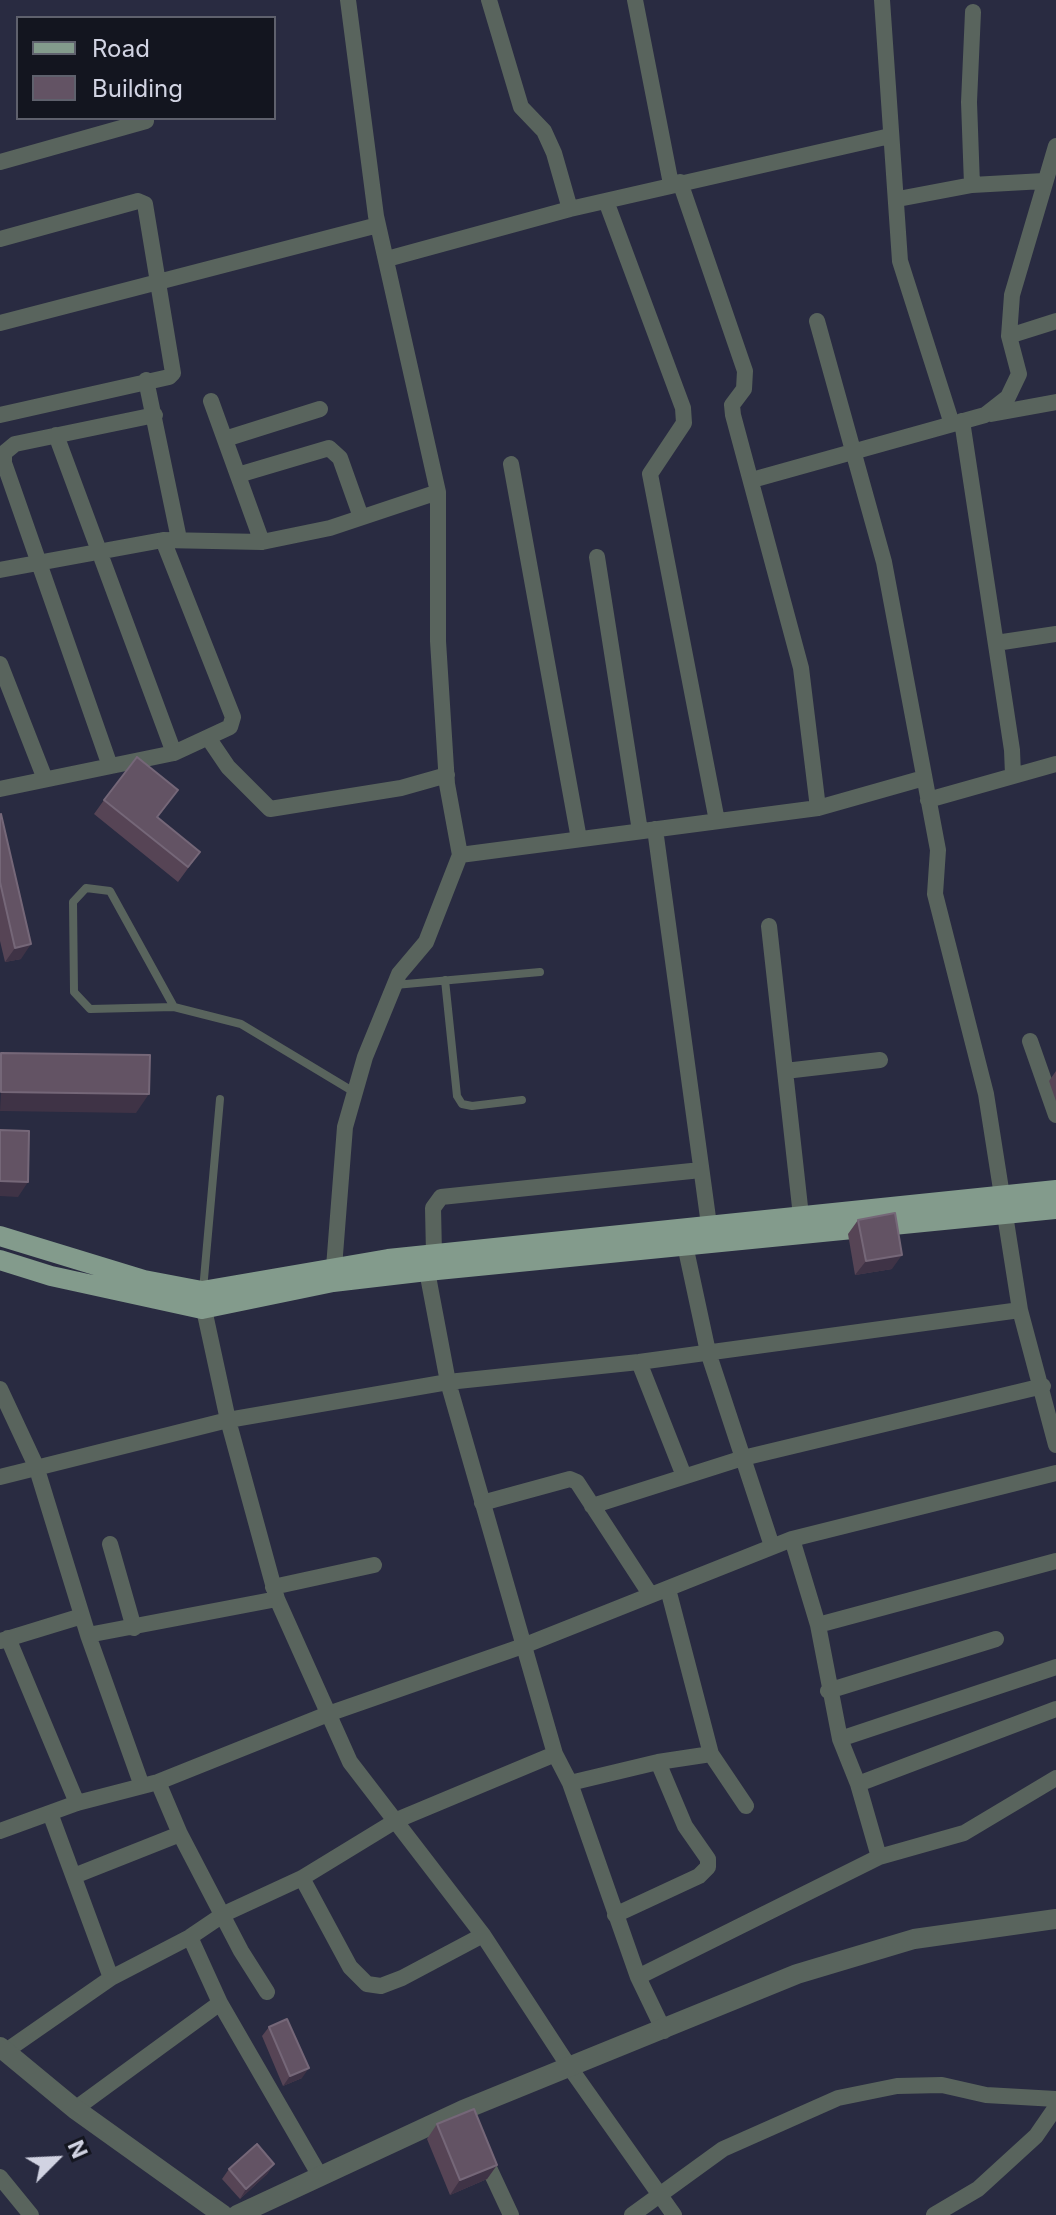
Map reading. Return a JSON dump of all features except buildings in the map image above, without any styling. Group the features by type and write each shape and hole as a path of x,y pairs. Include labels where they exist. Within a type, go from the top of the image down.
{"main road":[{"path":"0,1260 51,1276 202,1300 333,1274 709,1225 1056,1190"},
{"path":"430,1262 685,1245 1056,1209"},
{"path":"0,1236 202,1300"}],"street":[{"path":"333,1274 345,1127 355,1092 395,985 426,942 460,855 447,775 438,641 438,492 378,225 348,0"},
{"path":"489,0 521,107 544,131 554,153 570,209"},
{"path":"635,0 676,183 745,371 744,389 732,405 801,668 818,808"},
{"path":"882,0 900,261 957,423 996,643 1013,775"},
{"path":"972,185 969,102 973,12"},
{"path":"0,162 146,121"},
{"path":"387,259 676,183 890,136"},
{"path":"985,415 1008,397 1019,374 1009,336 1012,295 1056,146"},
{"path":"898,199 1049,170"},
{"path":"0,239 138,201 145,204 173,373 169,377 0,415"},
{"path":"606,201 683,408 684,423 650,474 717,821"},
{"path":"0,323 378,225"},
{"path":"817,321 857,454 884,562 938,850 935,894 986,1094 1020,1310 1043,1386 1056,1445"},
{"path":"1009,336 1056,321"},
{"path":"0,789 174,753 230,727 233,717 171,540 155,415 146,380"},
{"path":"211,401 262,542"},
{"path":"752,480 857,454 985,415 1056,402"},
{"path":"225,439 320,409"},
{"path":"110,766 4,463 4,453 15,444 155,415"},
{"path":"56,435 96,551 174,753"},
{"path":"238,475 329,448 340,458 361,517"},
{"path":"511,464 579,839"},
{"path":"0,570 171,540 262,542 361,517 438,492"},
{"path":"597,557 648,830 709,1225"},
{"path":"996,643 1056,634"},
{"path":"0,664 45,779"},
{"path":"209,739 228,767 270,809 401,788 447,775"},
{"path":"928,800 1056,764"},
{"path":"460,855 818,808 924,778"},
{"path":"769,926 801,1216"},
{"path":"1030,1041 1056,1115"},
{"path":"785,1071 880,1060"},
{"path":"664,2031 638,1977 570,1783 555,1754 448,1382 430,1262 433,1208 441,1197 701,1170"},
{"path":"685,1245 708,1352 772,1546"},
{"path":"202,1300 228,1420 275,1593 350,1762 483,1935 568,2065 674,2215"},
{"path":"0,1477 228,1420 448,1382 639,1362 1020,1310"},
{"path":"639,1362 684,1476"},
{"path":"592,1506 743,1458 1043,1386"},
{"path":"0,1389 36,1466 88,1635 150,1784 224,1914 241,1951 267,1992"},
{"path":"0,1831 77,1803 150,1784 328,1714 523,1646 792,1539 1056,1473"},
{"path":"482,1503 570,1479 577,1482 650,1594"},
{"path":"792,1539 818,1625 828,1691 840,1739 858,1784 879,1857"},
{"path":"110,1544 134,1628"},
{"path":"818,1625 1056,1561"},
{"path":"88,1635 134,1628 374,1565"},
{"path":"668,1589 711,1754 746,1806"},
{"path":"77,1803 4,1640 82,1616"},
{"path":"828,1691 996,1639"},
{"path":"840,1739 1056,1667"},
{"path":"858,1784 1056,1709"},
{"path":"223,2215 75,2109 3,2049 111,1978 190,1937 224,1914 302,1878 397,1820 555,1754"},
{"path":"570,1783 658,1762 711,1754"},
{"path":"615,1915 699,1876 708,1867 708,1859 685,1826 658,1762"},
{"path":"638,1977 879,1857 964,1833 1056,1778"},
{"path":"50,1813 111,1978"},
{"path":"74,1876 180,1834"},
{"path":"302,1878 350,1967 367,1984 381,1986 402,1978 483,1935"},
{"path":"237,2215 320,2176 469,2123 568,2065 664,2031 797,1974 914,1939 1056,1919"},
{"path":"190,1937 220,2003 320,2176"},
{"path":"75,2109 220,2003"},
{"path":"632,2215 723,2149 838,2098 897,2086 942,2085 986,2095 1056,2099"},
{"path":"934,2215 978,2189 1036,2136 1056,2107"},
{"path":"469,2123 511,2215"},
{"path":"0,2177 31,2215"}],"lane":[{"path":"174,1007 110,891 86,888 73,902 74,992 90,1009 174,1007 241,1024 355,1092"},
{"path":"395,985 540,972"},
{"path":"445,980 457,1096 462,1104 472,1106 522,1100"},
{"path":"202,1300 220,1099"}]}
